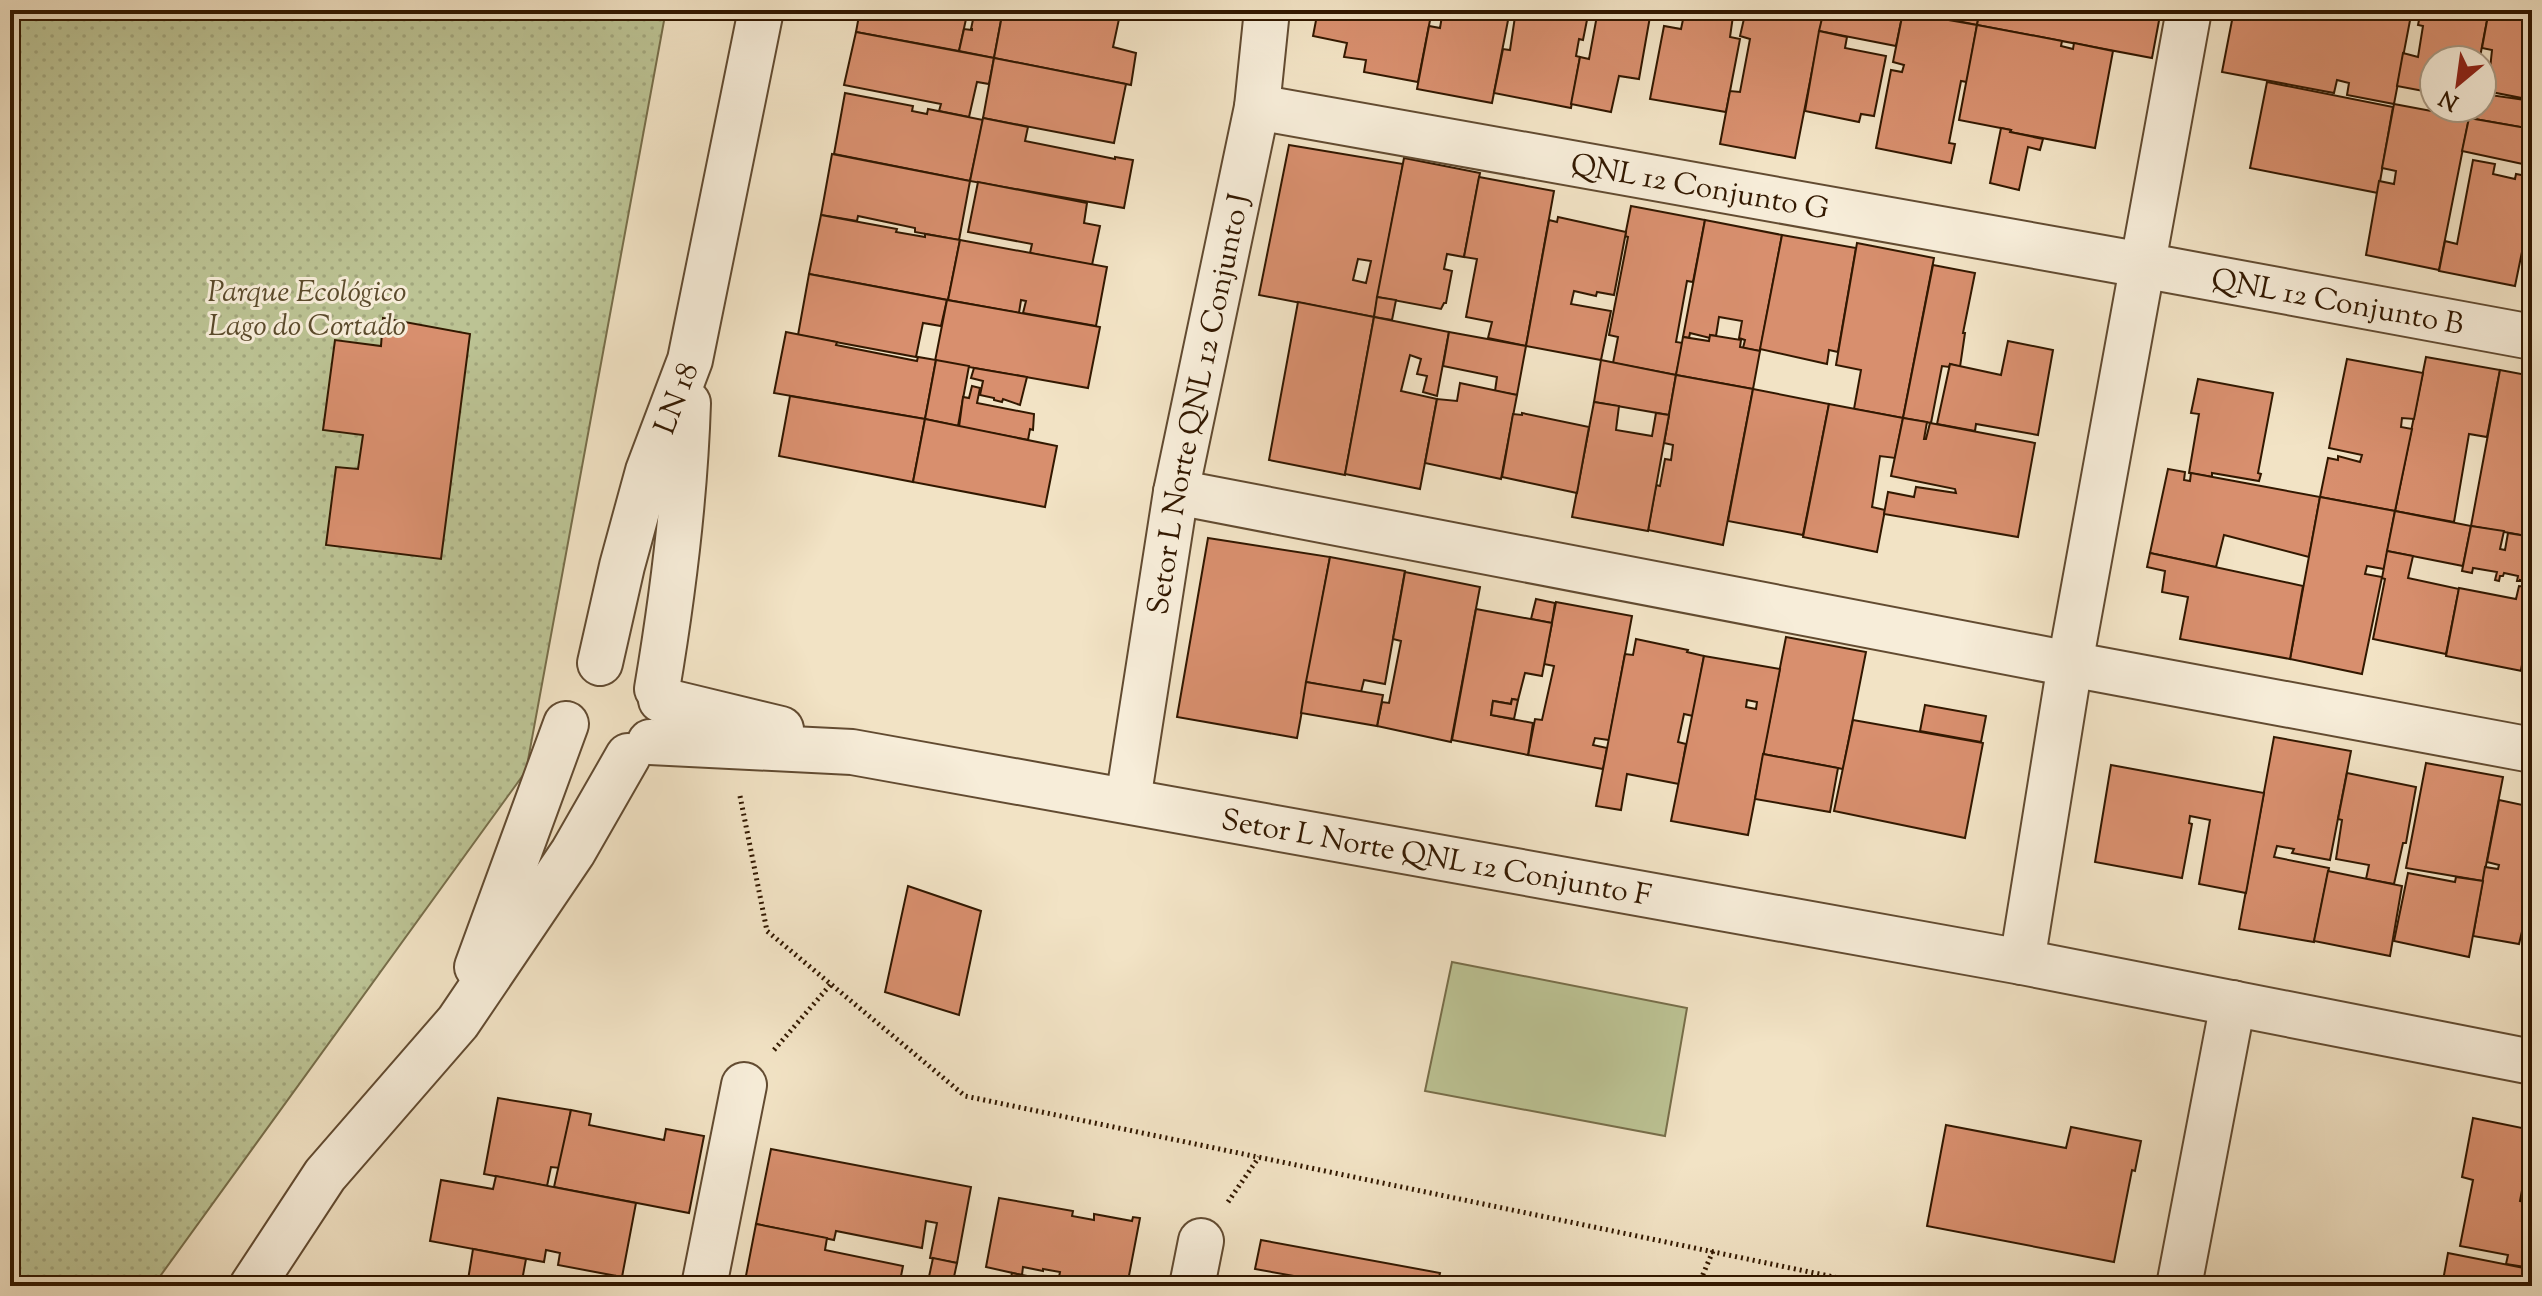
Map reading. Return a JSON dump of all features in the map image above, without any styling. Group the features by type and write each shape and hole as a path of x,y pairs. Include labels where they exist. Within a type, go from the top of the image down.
{"street":[{"path":"690,360 761,10"},
{"name":"Setor L Norte QNL 12 Conjunto J","path":"1128,800 1176,492 1257,107 1267,10"},
{"path":"2022,962 2070,664 2189,10"},
{"name":"QNL 12 Conjunto G","path":"1257,107 2142,265"},
{"name":"QNL 12 Conjunto B","path":"2142,265 2532,337"},
{"name":"LN 18","path":"600,663 648,471 690,360"},
{"name":"LN 18","path":"659,694 687,446 690,360"},
{"path":"1176,492 2532,750"},
{"path":"252,1286 325,1175 458,1022 639,749 660,723 659,694 643,671 622,661 600,663 582,672 570,686 564,704 566,724 576,741 590,753 609,758 639,749 730,746 852,752"},
{"path":"659,694 852,752"},
{"path":"458,1022 566,724"},
{"name":"Setor L Norte QNL 12 Conjunto F","path":"852,752 2022,962 2532,1062"},
{"path":"2179,1286 2233,1003"},
{"path":"704,1286 744,1085"},
{"path":"1192,1286 1201,1241"}],"path":[{"path":"730,746 767,931 965,1096 1877,1286"},
{"path":"744,1085 831,984"},
{"path":"1698,1286 1713,1251"}],"green space":[{"name":"Parque Ecológico Lago do Cortado","path":"10,10 666,10 526,771 153,1286 10,1286"},
{"path":"1452,962 1687,1008 1665,1136 1425,1091"}],"building":[{"path":"860,10 968,10 959,51 856,32"},
{"path":"975,10 1003,10 994,58 959,51 964,29 972,30"},
{"path":"1003,10 1075,10 1119,19 1113,47 1136,53 1131,85 994,58"},
{"path":"1318,10 1432,10 1418,82 1364,72 1366,60 1344,57 1347,43 1313,36"},
{"path":"1443,10 1510,10 1492,103 1417,89 1429,26 1440,28"},
{"path":"1516,10 1589,10 1583,40 1579,39 1576,56 1580,57 1571,108 1494,93 1503,49 1510,50"},
{"path":"1598,10 1651,11 1639,79 1619,76 1611,112 1571,104 1580,57 1589,59"},
{"path":"1685,10 1746,10 1744,18 1733,16 1730,37 1740,39 1726,112 1650,99 1664,26 1681,29"},
{"path":"1746,10 1824,10 1795,158 1720,144 1730,91 1740,92 1750,39 1740,36"},
{"path":"1824,10 1903,12 1896,46 1819,31"},
{"path":"1903,10 1980,10 1977,25"},
{"path":"1980,10 2161,10 2152,58 1977,25"},
{"path":"2234,10 2361,10 2360,15 2383,18 2385,10 2412,10 2394,104 2347,95 2349,83 2337,80 2334,93 2222,72"},
{"path":"2421,10 2467,10 2466,13 2477,15 2478,10 2489,10 2482,44 2420,44 2423,26 2418,25"},
{"path":"2489,10 2532,10 2532,100 2498,93 2498,44 2483,44"},
{"path":"1903,12 1977,25 1967,82 1961,81 1949,143 1955,144 1951,163 1876,148 1891,70 1902,72 1904,65 1893,62"},
{"path":"1977,25 2062,41 2061,46 2073,49 2074,43 2113,51 2095,148 1959,120"},
{"path":"1819,31 1847,37 1845,48 1886,56 1874,116 1861,114 1859,122 1805,111"},
{"path":"856,32 994,58 989,84 977,82 969,117 939,111 941,104 844,85"},
{"path":"2403,53 2418,57 2418,90 2397,86"},
{"path":"994,58 1126,84 1114,143 983,118"},
{"path":"2267,82 2393,107 2378,193 2250,168"},
{"path":"845,93 913,106 912,111 927,114 928,109 983,120 970,181 834,154"},
{"path":"2498,96 2532,101 2532,129 2498,123"},
{"path":"2394,104 2418,108 2418,124 2468,124 2439,270 2366,255 2379,181 2394,184 2396,171 2382,168"},
{"path":"983,118 1028,127 1025,141 1133,160 1124,208 970,181"},
{"path":"2498,123 2532,129 2532,166 2462,151 2468,124"},
{"path":"2001,128 2043,139 2040,150 2028,147 2019,190 1990,183"},
{"path":"1289,145 1403,164 1374,317 1259,295","holes":["1358,259 1371,261 1366,283 1353,280"]},
{"path":"832,154 970,181 959,240 858,216 857,221 821,215"},
{"path":"1404,158 1480,173 1464,257 1447,254 1444,269 1452,271 1446,303 1441,309 1377,297"},
{"path":"2473,160 2495,164 2493,174 2515,179 2516,174 2532,177 2532,203 2515,286 2439,271 2445,241 2457,244"},
{"path":"1479,177 1554,191 1526,346 1488,338 1492,322 1466,317 1477,259 1464,257"},
{"path":"978,182 1087,203 1084,223 1100,226 1092,265 1030,253 1032,244 968,232"},
{"path":"1631,206 1705,220 1693,282 1687,281 1676,342 1683,343 1676,375 1613,363 1618,337 1609,335"},
{"path":"2532,210 2532,243 2525,242"},
{"path":"821,215 897,229 896,232 960,240 948,300 809,274"},
{"path":"1558,217 1626,232 1614,295 1597,292 1596,296 1574,291 1571,304 1611,311 1601,360 1526,346 1549,220 1557,222"},
{"path":"1705,220 1782,235 1760,351 1743,348 1745,340 1739,338 1742,321 1719,317 1716,336 1710,335 1710,338 1690,333 1689,338 1683,337"},
{"path":"1782,235 1856,248 1838,352 1829,350 1827,364 1760,349"},
{"path":"960,240 1107,267 1096,326 1023,313 1026,301 1021,300 1019,313 948,300"},
{"path":"1857,243 1934,258 1903,418 1854,409 1861,370 1836,365"},
{"path":"1933,265 1975,273 1960,367 1950,364 1949,367 1942,366 1931,423 1903,418"},
{"path":"809,274 947,300 941,326 923,323 916,357 798,335"},
{"path":"1377,297 1396,300 1392,320 1374,317"},
{"path":"947,300 1100,327 1088,388 935,361"},
{"path":"1298,302 1374,317 1345,475 1269,460"},
{"path":"1374,317 1449,332 1437,396 1423,392 1427,376 1417,374 1421,359 1410,355 1401,391 1437,399 1420,489 1345,474"},
{"path":"383,318 470,334 441,559 326,545 336,467 358,469 363,435 323,430 335,340 381,346"},
{"path":"786,332 917,361 918,357 936,360 925,419 774,393"},
{"path":"1449,332 1526,346 1517,395 1495,391 1497,377 1443,366"},
{"path":"1710,335 1741,340 1740,347 1760,351 1753,389 1676,375 1683,337 1709,341"},
{"path":"2008,341 2053,350 2038,435 1976,424 1975,431 1937,424 1950,364 2001,375"},
{"path":"2426,357 2500,370 2487,437 2469,434 2454,522 2395,511"},
{"path":"2347,359 2423,373 2414,419 2402,418 2401,427 2412,429 2395,511 2320,497 2328,458 2338,460 2338,456 2360,462 2362,455 2329,448"},
{"path":"936,360 969,366 958,426 925,419"},
{"path":"1601,360 1676,375 1669,415 1594,402"},
{"path":"974,368 1027,377 1020,405 980,395 983,381 971,378"},
{"path":"2500,370 2532,376 2532,537 2471,526"},
{"path":"1676,375 1753,389 1723,545 1648,530 1656,485 1660,486 1665,459 1671,460 1673,445 1664,443"},
{"path":"2198,379 2273,393 2259,481 2212,473 2212,477 2189,473 2199,414 2191,413"},
{"path":"1460,383 1517,395 1501,479 1425,463 1437,399 1457,401"},
{"path":"972,386 980,388 977,403 1034,414 1033,430 1030,429 1028,440 959,427 963,397 969,398"},
{"path":"1753,389 1829,404 1803,535 1728,521"},
{"path":"790,396 925,419 913,482 779,456"},
{"path":"1594,402 1619,406 1616,430 1652,436 1656,413 1669,415 1648,531 1572,517"},
{"path":"1829,404 1903,418 1895,458 1880,456 1872,507 1885,510 1877,552 1803,537"},
{"path":"1522,413 1589,427 1577,493 1502,477 1513,414"},
{"path":"1903,418 1927,422 1924,439 1930,423 2035,443 2018,537 1884,514 1888,492 1914,497 1916,487 1956,493 1955,489 1891,476"},
{"path":"925,419 1057,446 1045,507 913,482"},
{"path":"2168,469 2185,472 2184,480 2190,481 2191,473 2320,497 2309,557 2224,535 2216,567 2150,553"},
{"path":"2320,497 2395,511 2384,569 2367,566 2365,574 2382,577 2362,674 2290,659"},
{"path":"2395,511 2471,526 2463,566 2387,551"},
{"path":"2471,526 2504,531 2500,549 2505,550 2508,533 2532,537 2532,577 2525,576 2524,581 2517,581 2518,576 2504,573 2499,581 2495,580 2497,572 2473,568 2472,573 2462,571"},
{"path":"1208,538 1330,557 1297,738 1177,717"},
{"path":"2387,551 2413,556 2408,578 2459,589 2446,654 2373,639 2385,579 2382,578"},
{"path":"2150,553 2303,586 2290,659 2180,639 2188,597 2162,592 2165,571 2147,567"},
{"path":"1330,557 1405,571 1385,684 1364,680 1361,692 1306,682"},
{"path":"1405,572 1480,587 1451,742 1377,726 1382,702 1389,703 1401,641 1393,639"},
{"path":"2529,578 2532,579 2532,615 2522,671 2446,656 2459,588 2516,599 2519,586 2527,587"},
{"path":"1536,599 1555,603 1552,623 1531,619"},
{"path":"1556,602 1632,616 1609,740 1595,738 1593,745 1607,748 1603,769 1528,755 1535,719 1542,720 1554,666 1544,664"},
{"path":"1476,609 1552,623 1542,676 1525,673 1518,700 1512,699 1511,704 1493,701 1491,715 1533,723 1528,755 1452,740"},
{"path":"2528,634 2532,634 2532,673 2521,670"},
{"path":"1786,637 1866,652 1843,769 1763,754"},
{"path":"1636,639 1704,656 1693,716 1684,714 1678,742 1686,744 1679,784 1627,774 1621,810 1596,806 1625,654 1633,655"},
{"path":"1704,656 1780,669 1748,835 1671,821","holes":["1747,700 1757,702 1756,709 1746,707"]},
{"path":"1306,682 1383,695 1377,726 1301,713"},
{"path":"1512,699 1518,700 1514,719 1491,715 1493,701 1511,704"},
{"path":"1925,705 1986,716 1981,742 1920,731"},
{"path":"1853,720 1983,743 1965,838 1834,811"},
{"path":"2274,737 2351,751 2330,860 2292,853 2294,849 2277,846 2274,857 2329,868 2314,942 2239,929"},
{"path":"1763,754 1838,768 1830,812 1755,799"},
{"path":"2426,763 2503,777 2483,881 2406,868"},
{"path":"2111,765 2264,793 2246,893 2199,884 2210,820 2190,816 2189,823 2192,824 2182,878 2095,862"},
{"path":"2347,773 2416,787 2406,843 2403,843 2394,884 2366,879 2369,865 2336,859 2342,820 2338,819"},
{"path":"2499,800 2532,807 2532,928 2523,927 2519,944 2473,936 2485,867 2498,869 2499,865 2487,862"},
{"path":"2328,871 2402,886 2390,956 2314,941"},
{"path":"2408,873 2455,882 2456,877 2483,881 2469,957 2394,941"},
{"path":"908,886 981,911 959,1015 885,992"},
{"path":"498,1098 571,1110 560,1168 551,1167 547,1186 484,1174"},
{"path":"571,1110 591,1114 589,1125 664,1140 666,1129 704,1136 689,1213 554,1187"},
{"path":"2473,1118 2532,1130 2532,1165 2527,1164 2520,1201 2532,1204 2525,1267 2506,1264 2508,1255 2460,1246 2473,1180 2462,1177"},
{"path":"1946,1125 2066,1148 2071,1127 2141,1141 2135,1171 2132,1170 2114,1262 1927,1226"},
{"path":"771,1149 971,1187 957,1263 930,1258 937,1223 926,1221 922,1248 836,1231 834,1240 756,1224"},
{"path":"496,1176 636,1203 622,1277 558,1265 560,1253 546,1250 544,1262 430,1241 441,1180 493,1189"},
{"path":"999,1198 1073,1211 1072,1216 1094,1220 1094,1214 1132,1221 1133,1217 1140,1218 1127,1286 1080,1286 1058,1282 1060,1272 1023,1267 1022,1275 986,1267"},
{"path":"756,1224 827,1238 825,1250 903,1266 899,1286 744,1286"},
{"path":"2532,1225 2532,1275 2523,1273"},
{"path":"1261,1240 1440,1273 1437,1286 1299,1286 1300,1277 1255,1269"},
{"path":"473,1249 526,1259 521,1286 467,1286"},
{"path":"2448,1253 2524,1268 2521,1286 2442,1286"},
{"path":"933,1258 957,1263 952,1286 927,1286"},
{"path":"1012,1273 1022,1275 1080,1286 1009,1286"},
{"path":"2523,1275 2532,1277 2532,1286 2521,1286"},
{"path":"616,1276 661,1284 664,1286 614,1286"},
{"path":"560,1277 604,1286 558,1286"}]}
